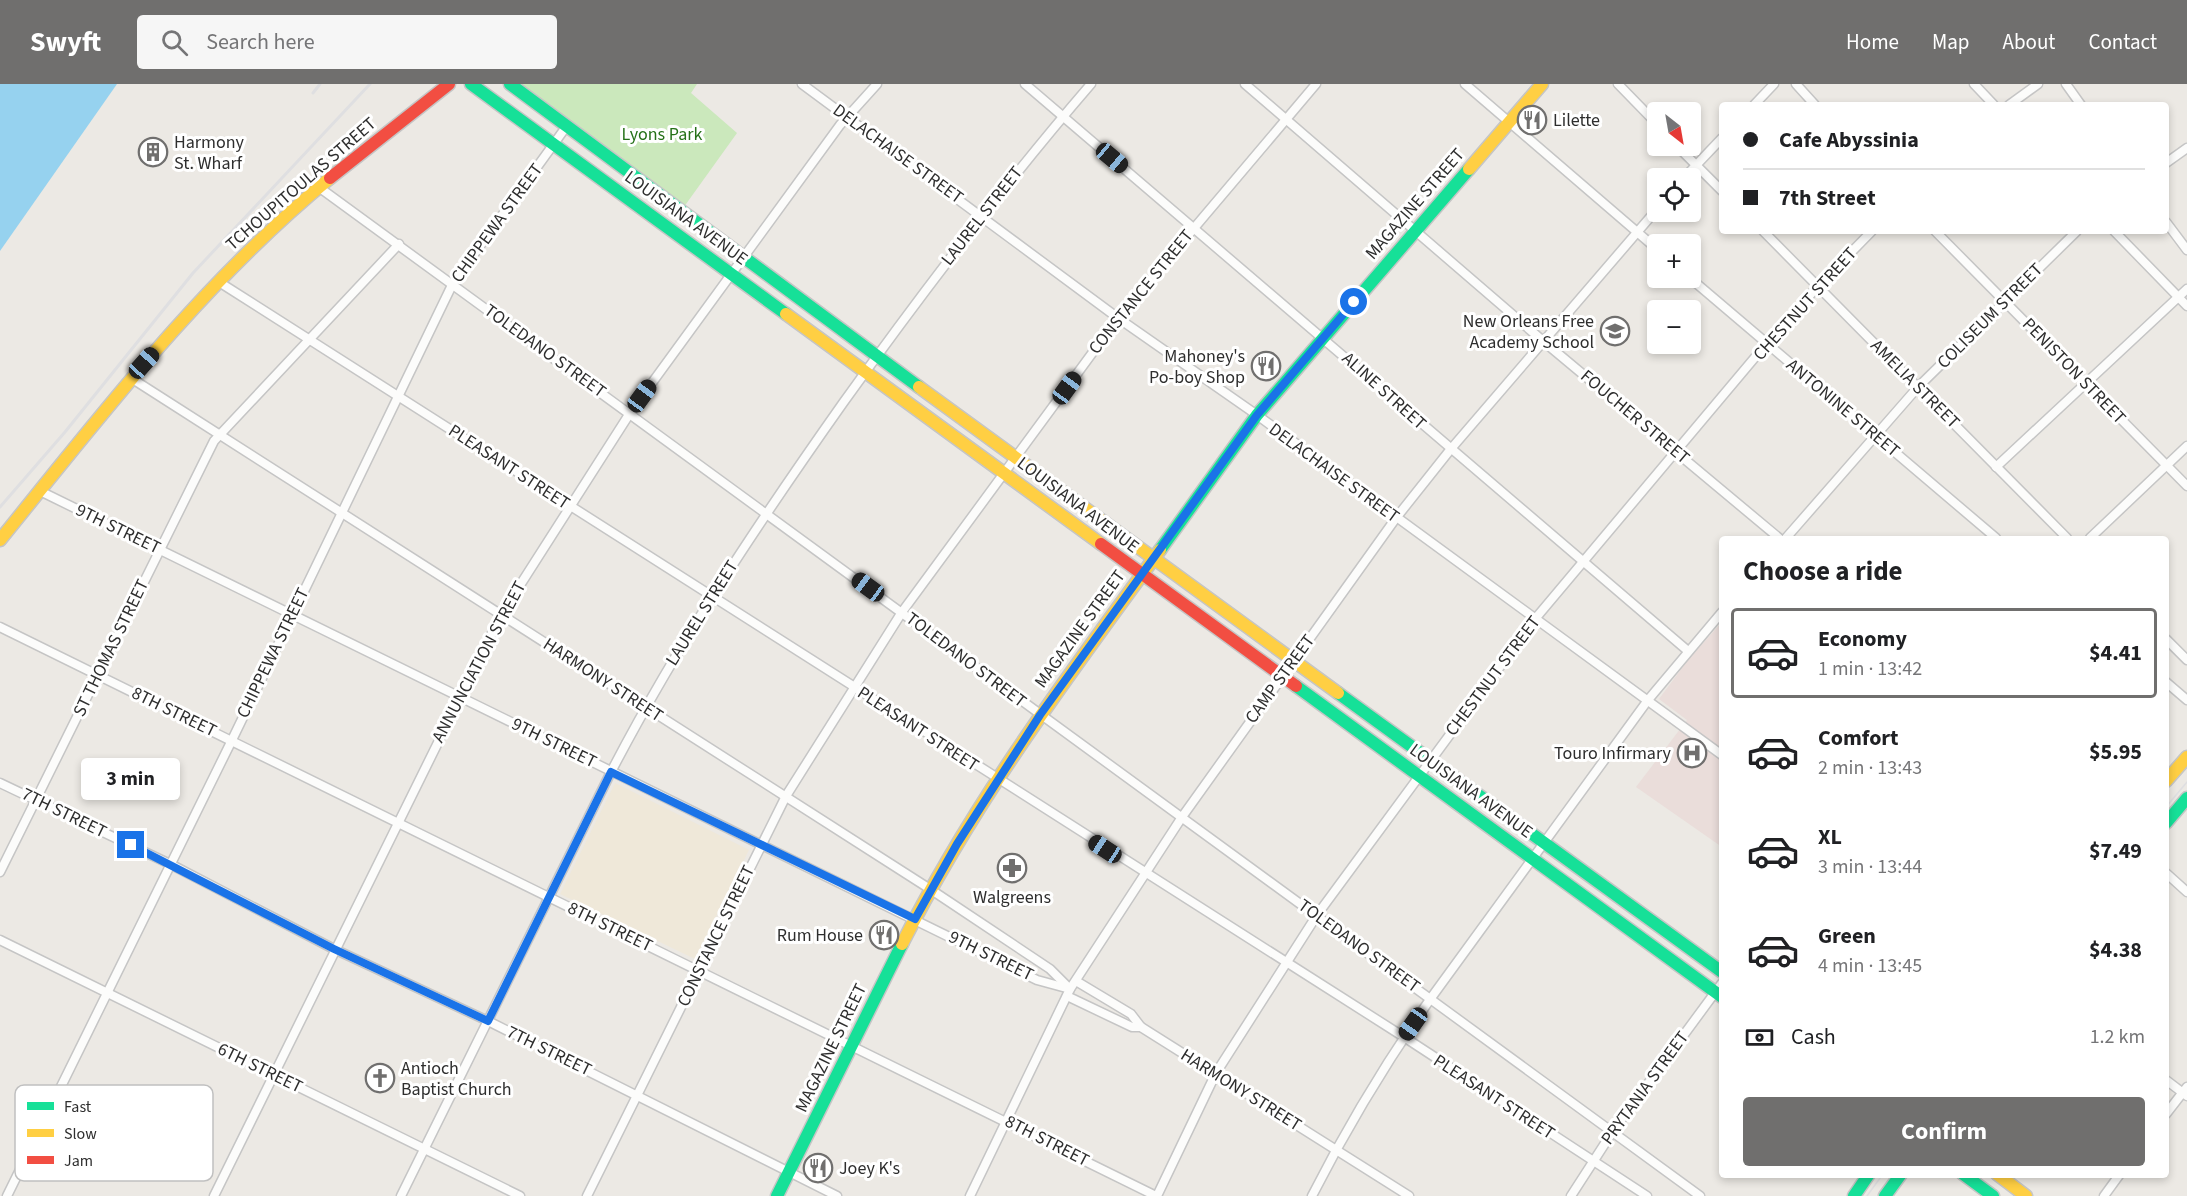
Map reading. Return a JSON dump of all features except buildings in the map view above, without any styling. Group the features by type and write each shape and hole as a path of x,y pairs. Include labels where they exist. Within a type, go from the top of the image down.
{"street":[{"name":"TCHOUPITOULAS STREET","path":"0,540 131,378 261,239 320,188 449,84"},
{"name":"LOUISIANA AVENUE","path":"471,84 1282,677 1719,990"},
{"name":"LOUISIANA AVENUE","path":"510,84 1015,458 1719,970"},
{"name":"DELACHAISE STREET","path":"801,84 982,215 1118,318 1257,415 1719,753"},
{"name":"ANNUNCIATION STREET","path":"214,1196 334,949 501,615 630,413 847,117 877,84"},
{"name":"ALINE STREET","path":"1025,84 1323,338 1450,450 1688,651"},
{"name":"LAUREL STREET","path":"400,1196 611,772 645,707 711,597 766,512 877,356 982,215 1091,84"},
{"name":"FOUCHER STREET","path":"1245,84 1543,341 1777,536"},
{"name":"CONSTANCE STREET","path":"587,1196 786,796 902,612 1118,318 1316,84"},
{"path":"1465,84 1647,241"},
{"name":"MAGAZINE STREET","path":"777,1196 930,889 997,779 1040,715 1257,415 1542,84"},
{"path":"1618,84 1647,114"},
{"path":"1757,102 1774,84"},
{"path":"1796,84 1812,102"},
{"path":"1974,84 1991,102"},
{"path":"2013,102 2038,84"},
{"path":"2066,84 2079,102"},
{"name":"CHIPPEWA STREET","path":"60,1085 232,740 453,283 566,127"},
{"path":"1693,168 1719,141"},
{"path":"2169,161 2187,148"},
{"path":"1687,156 1719,188"},
{"name":"TOLEDANO STREET","path":"320,188 1700,1196"},
{"name":"CAMP STREET","path":"970,1196 1069,993 1182,817 1396,518 1450,450 1647,220"},
{"path":"2169,226 2187,250"},
{"name":"AMELIA STREET","path":"1766,234 2065,536"},
{"name":"CHESTNUT STREET","path":"1157,1196 1216,1073 1317,915 1535,619 1767,343 1818,285 1869,234"},
{"name":"PENISTON STREET","path":"1938,234 2187,486"},
{"name":"COLISEUM STREET","path":"1788,536 1918,387 2074,234"},
{"path":"2117,234 2187,306"},
{"name":"ST THOMAS STREET","path":"0,872 159,549 219,434 399,244"},
{"name":"PLEASANT STREET","path":"219,282 1144,874 1404,1037 1647,1196"},
{"name":"ANTONINE STREET","path":"1701,287 1994,536"},
{"path":"1996,467 2187,289"},
{"name":"HARMONY STREET","path":"131,378 930,889 1050,969 1069,993 1132,1027 1141,1027 1409,1196"},
{"path":"2092,536 2187,446"},
{"name":"9TH STREET","path":"40,491 760,846 1037,980 1069,993"},
{"path":"1074,525 1085,509"},
{"path":"1312,1196 1336,1150 1404,1037 1431,998 1648,700 1719,615"},
{"name":"8TH STREET","path":"0,627 549,898 1007,1120 1157,1196"},
{"path":"2169,642 2187,660"},
{"path":"2169,685 2187,700"},
{"path":"2169,778 2187,757"},
{"name":"7TH STREET","path":"0,783 170,864 334,949 488,1021 837,1196"},
{"path":"2169,819 2187,798"},
{"path":"2169,876 2187,892"},
{"name":"6TH STREET","path":"0,940 519,1196"},
{"path":"1076,981 1131,1014 1141,1027"},
{"name":"PRYTANIA STREET","path":"1571,1196 1613,1131 1719,992"},
{"path":"2169,1082 2185,1092 2169,1111"},
{"path":"1854,1196 1866,1178"},
{"path":"1885,1196 1898,1178"},
{"path":"1968,1178 1993,1196"},
{"path":"2002,1178 2026,1196"},
{"path":"2104,1196 2117,1178"},
{"name":"CHIPPEWA STREET","path":"7,1196 15,1179"}],"shaded area":[{"name":"Touro Infirmary","path":"1719,625 1719,845 1636,787 1687,720 1659,699 1688,660"},
{"path":"615,783 749,850 695,959 560,894"}],"green space":[{"name":"Lyons Park","path":"510,84 697,84 691,93 737,133 681,211"}],"water":[{"path":"0,84 117,84 0,251"}],"tram line":[{"path":"2169,803 2187,782"},
{"path":"1867,1196 1880,1178"}],"railway":[{"path":"313,93 320,84"},
{"path":"0,507 65,432 193,273 370,84"}],"traffic: fast":[{"path":"471,84 786,314"},
{"path":"510,84 919,387"},
{"path":"1160,550 1257,415 1469,169"},
{"path":"1296,686 1719,995"},
{"path":"1338,693 1719,970"},
{"path":"2169,819 2187,798"},
{"path":"777,1196 902,944"},
{"path":"1854,1196 1866,1178"},
{"path":"1885,1196 1898,1178"},
{"path":"1968,1178 1993,1196"}],"traffic: slow":[{"path":"1469,169 1542,84"},
{"path":"0,540 116,397 197,305 284,218 330,178"},
{"path":"786,314 1101,544"},
{"path":"919,387 1338,693"},
{"path":"902,944 959,841 990,791 1056,693 1160,550"},
{"path":"2169,778 2187,757"},
{"path":"2002,1178 2026,1196"}],"traffic: jam":[{"path":"330,178 449,84"},
{"path":"1101,544 1296,686"}],"place":[{"name":"Lilette","path":"1532,120"},
{"name":"Harmony St. Wharf","path":"153,152"},
{"name":"New Orleans Free Academy School","path":"1615,331"},
{"name":"Mahoney's Po-boy Shop","path":"1266,366"},
{"name":"Touro Infirmary","path":"1692,753"},
{"name":"Walgreens","path":"1012,868"},
{"name":"Rum House","path":"884,935"},
{"name":"Antioch Baptist Church","path":"380,1078"},
{"name":"Joey K's","path":"818,1168"}],"route":[{"path":"131,845 334,949 488,1021 611,772 915,919 957,844 1040,715 1257,415 1354,302"}]}
